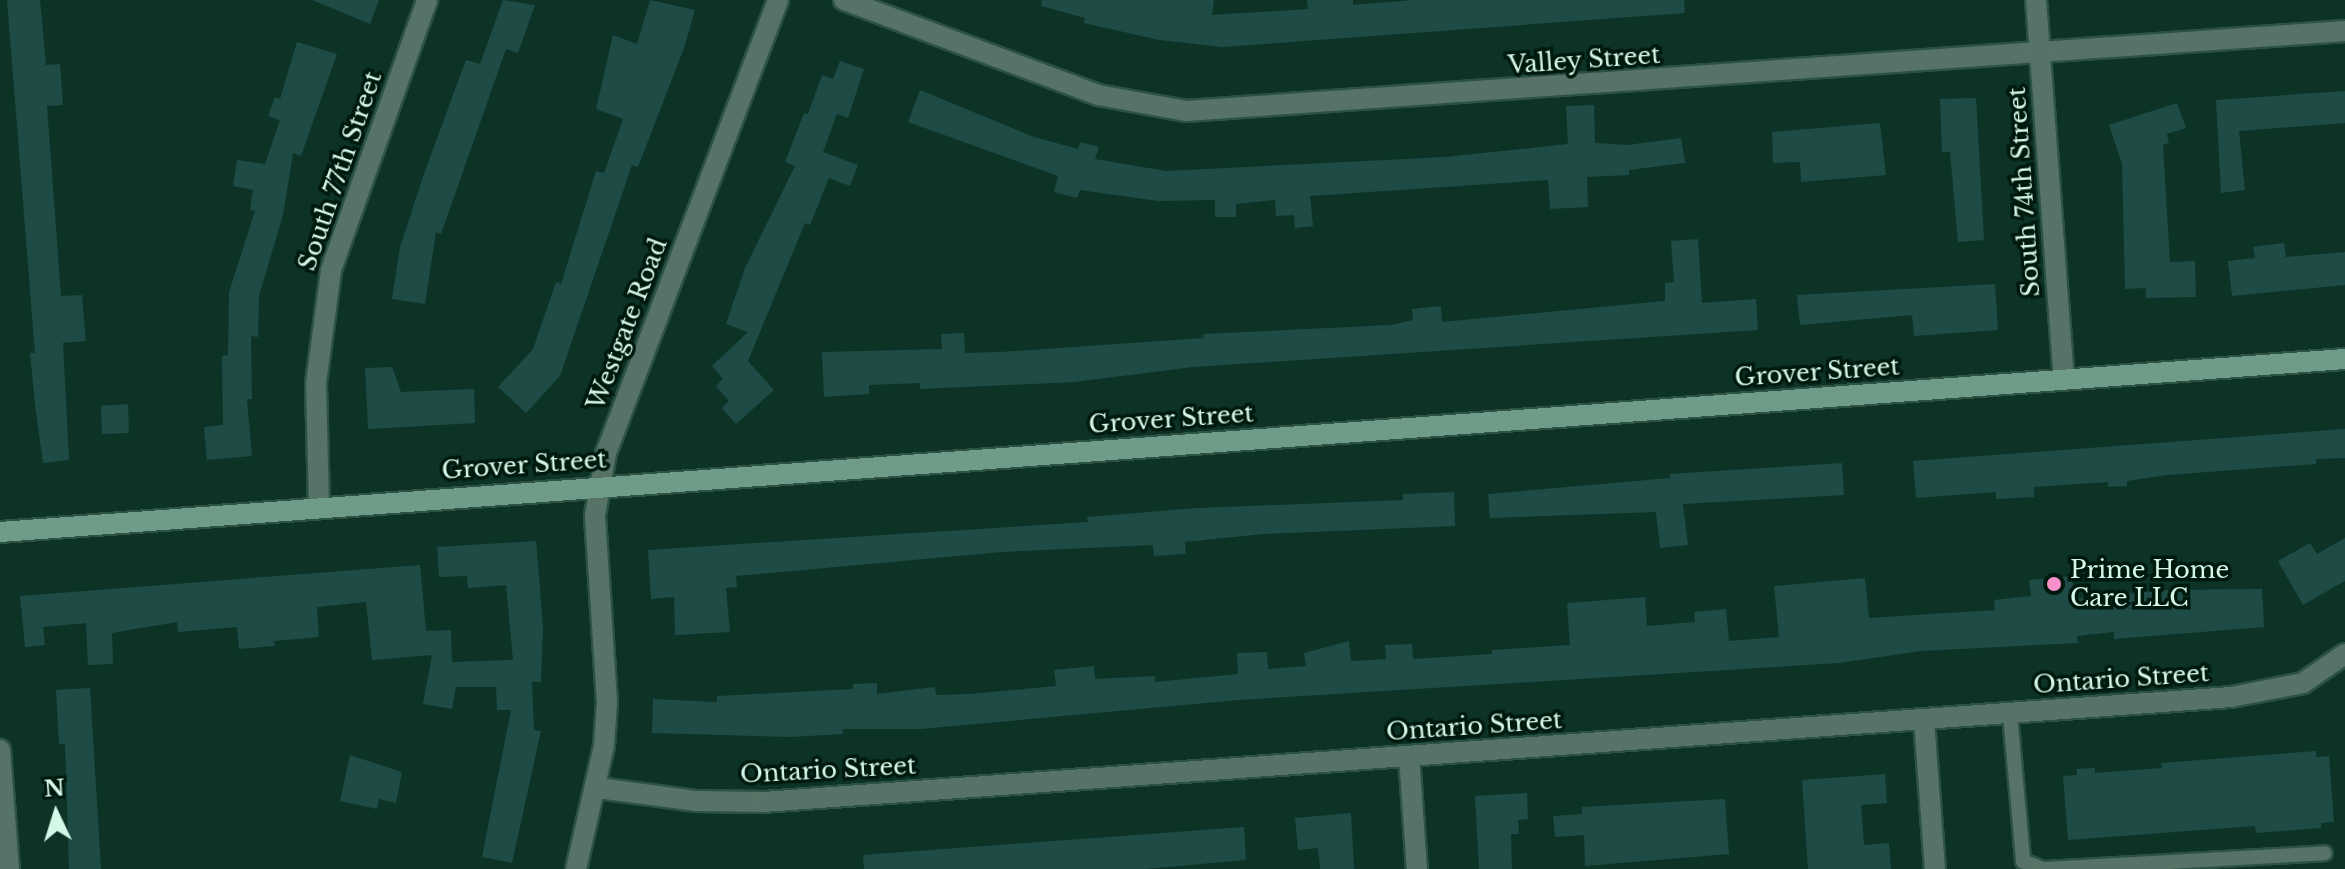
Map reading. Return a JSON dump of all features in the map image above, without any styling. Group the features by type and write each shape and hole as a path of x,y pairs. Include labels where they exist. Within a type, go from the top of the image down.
{"street":[{"name":"South 77th Street","path":"319,506 316,383 331,270 427,0"},
{"name":"Westgate Road","path":"576,869 598,788 607,702 595,515 606,453 778,0"},
{"name":"Valley Street","path":"844,0 1098,95 1186,111 2345,31"},
{"name":"South 74th Street","path":"2036,0 2064,380"},
{"name":"Grover Street","path":"0,532 319,506 2345,359"},
{"name":"Ontario Street","path":"598,788 697,801 763,802 2010,714 2274,692 2303,683 2345,654"},
{"path":"1924,720 1935,869"},
{"path":"0,750 9,869"},
{"path":"1409,756 1417,869"}],"lane":[{"path":"2010,714 2023,861 2043,869 2325,853"}],"building":[{"path":"7,0 40,0 46,65 60,64 63,105 47,106 61,296 82,295 86,341 63,343 69,460 43,463 30,353 35,353"},
{"path":"312,0 379,0 370,24"},
{"path":"503,0 535,5 518,53 506,49 441,234 436,232 425,304 392,299 400,247 466,60 480,64"},
{"path":"650,0 695,10 684,48 638,167 632,165 560,376 526,413 498,387 533,349 556,282 561,284 596,171 604,173 623,119 596,109 613,35 637,44"},
{"path":"1042,0 1214,0 1212,15 1308,9 1307,0 1353,0 1353,5 1413,0 1684,0 1685,13 1223,47 1159,40 1084,23 1085,18 1041,6"},
{"path":"297,42 337,54 301,156 293,153 283,215 259,296 258,337 251,336 252,399 247,399 252,456 207,460 204,427 223,425 222,356 228,355 229,292 255,211 250,210 253,190 233,186 237,160 265,164 280,120 268,116 275,97 280,99"},
{"path":"840,61 864,69 848,118 837,114 823,152 858,165 850,186 829,178 810,225 805,223 748,361 774,390 736,424 722,408 729,401 716,386 723,379 712,366 748,332 726,324 745,268 795,166 785,162 804,113 808,114 822,75 833,79"},
{"path":"920,90 1031,136 1078,149 1080,142 1099,147 1095,159 1166,171 1445,157 1568,144 1566,106 1594,105 1595,143 1627,145 1681,138 1685,163 1629,170 1629,175 1587,177 1588,207 1550,209 1548,180 1310,196 1313,226 1295,228 1294,215 1276,216 1275,200 1236,204 1236,217 1215,217 1215,200 1158,201 1080,190 1077,198 1054,192 1058,176 908,122"},
{"path":"2345,91 2345,123 2239,131 2245,190 2221,193 2216,100"},
{"path":"1976,98 1984,240 1958,242 1950,152 1942,152 1940,99"},
{"path":"2177,103 2186,128 2167,134 2169,143 2163,145 2170,262 2195,261 2196,297 2146,298 2146,288 2125,289 2122,164 2109,125"},
{"path":"1880,123 1886,175 1801,182 1800,162 1773,163 1772,132"},
{"path":"1698,239 1702,303 1756,299 1758,330 1193,367 1074,382 920,389 920,383 869,385 869,394 824,397 822,352 942,349 941,334 964,333 965,353 1000,352 1204,338 1203,334 1391,325 1413,320 1412,309 1441,306 1442,322 1665,301 1665,283 1674,282 1671,241"},
{"path":"2284,243 2286,257 2345,252 2345,285 2232,296 2228,261 2255,258 2253,247"},
{"path":"1995,284 1998,330 1914,336 1912,315 1800,325 1797,295"},
{"path":"392,367 401,392 474,389 475,423 368,429 365,368"},
{"path":"128,404 129,433 102,434 101,406"},
{"path":"2345,429 2345,458 2316,459 2316,464 2167,475 2127,481 2127,486 2108,487 2108,482 2034,487 2034,497 1996,499 1996,492 1916,498 1913,461"},
{"path":"1842,463 1844,495 1683,504 1688,545 1660,548 1656,512 1490,518 1488,494 1670,478 1670,474"},
{"path":"1454,492 1455,526 1263,534 1185,542 1186,554 1154,556 1153,545 1001,552 736,576 737,587 726,588 730,632 675,635 674,597 651,599 648,550 1088,522 1087,517 1198,508 1403,500 1403,494"},
{"path":"2345,538 2345,581 2303,605 2278,561 2310,543 2317,554"},
{"path":"536,541 543,626 541,682 532,682 534,730 541,731 512,863 482,857 511,710 497,710 496,687 456,687 452,709 423,704 432,655 372,660 366,602 317,607 319,637 274,641 275,646 239,649 237,627 178,632 177,622 112,633 113,664 88,665 86,623 43,627 45,645 25,647 20,596 420,565 426,631 451,630 452,662 513,660 506,585 468,588 467,576 439,577 437,547"},
{"path":"2072,576 2074,599 2167,590 2262,589 2264,627 2114,639 2114,632 2077,636 2078,643 1921,651 1839,663 1239,700 921,729 842,729 843,734 791,737 652,733 653,699 717,702 717,696 853,689 853,684 877,683 877,694 935,687 936,695 969,694 1056,686 1054,670 1094,666 1095,679 1155,676 1155,682 1238,674 1237,653 1267,652 1268,669 1306,666 1304,653 1349,641 1351,661 1386,659 1385,645 1412,644 1413,659 1492,654 1492,650 1570,645 1567,603 1645,597 1647,626 1695,622 1694,612 1726,609 1729,641 1779,637 1774,586 1865,578 1869,618 1995,610 1994,600 2031,596 2029,580"},
{"path":"90,688 101,869 69,869 65,744 59,744 56,690"},
{"path":"2316,751 2316,757 2329,756 2334,822 2321,823 2321,828 2256,833 2255,826 2068,840 2063,776 2077,775 2077,769 2095,768 2095,773 2162,768 2161,763"},
{"path":"350,755 402,772 396,803 379,799 377,809 340,801"},
{"path":"1885,774 1887,803 1861,805 1864,845 1889,843 1891,869 1808,869 1802,780"},
{"path":"1527,793 1528,819 1518,820 1519,834 1511,834 1512,869 1479,869 1475,796"},
{"path":"1725,799 1729,854 1585,866 1584,835 1555,837 1553,816 1582,814 1582,807"},
{"path":"1351,813 1354,869 1320,869 1318,848 1298,850 1295,818"},
{"path":"1244,827 1246,860 1145,869 864,869 863,855"}],"place":[{"name":"Prime Home Care LLC","path":"2054,584"}]}
